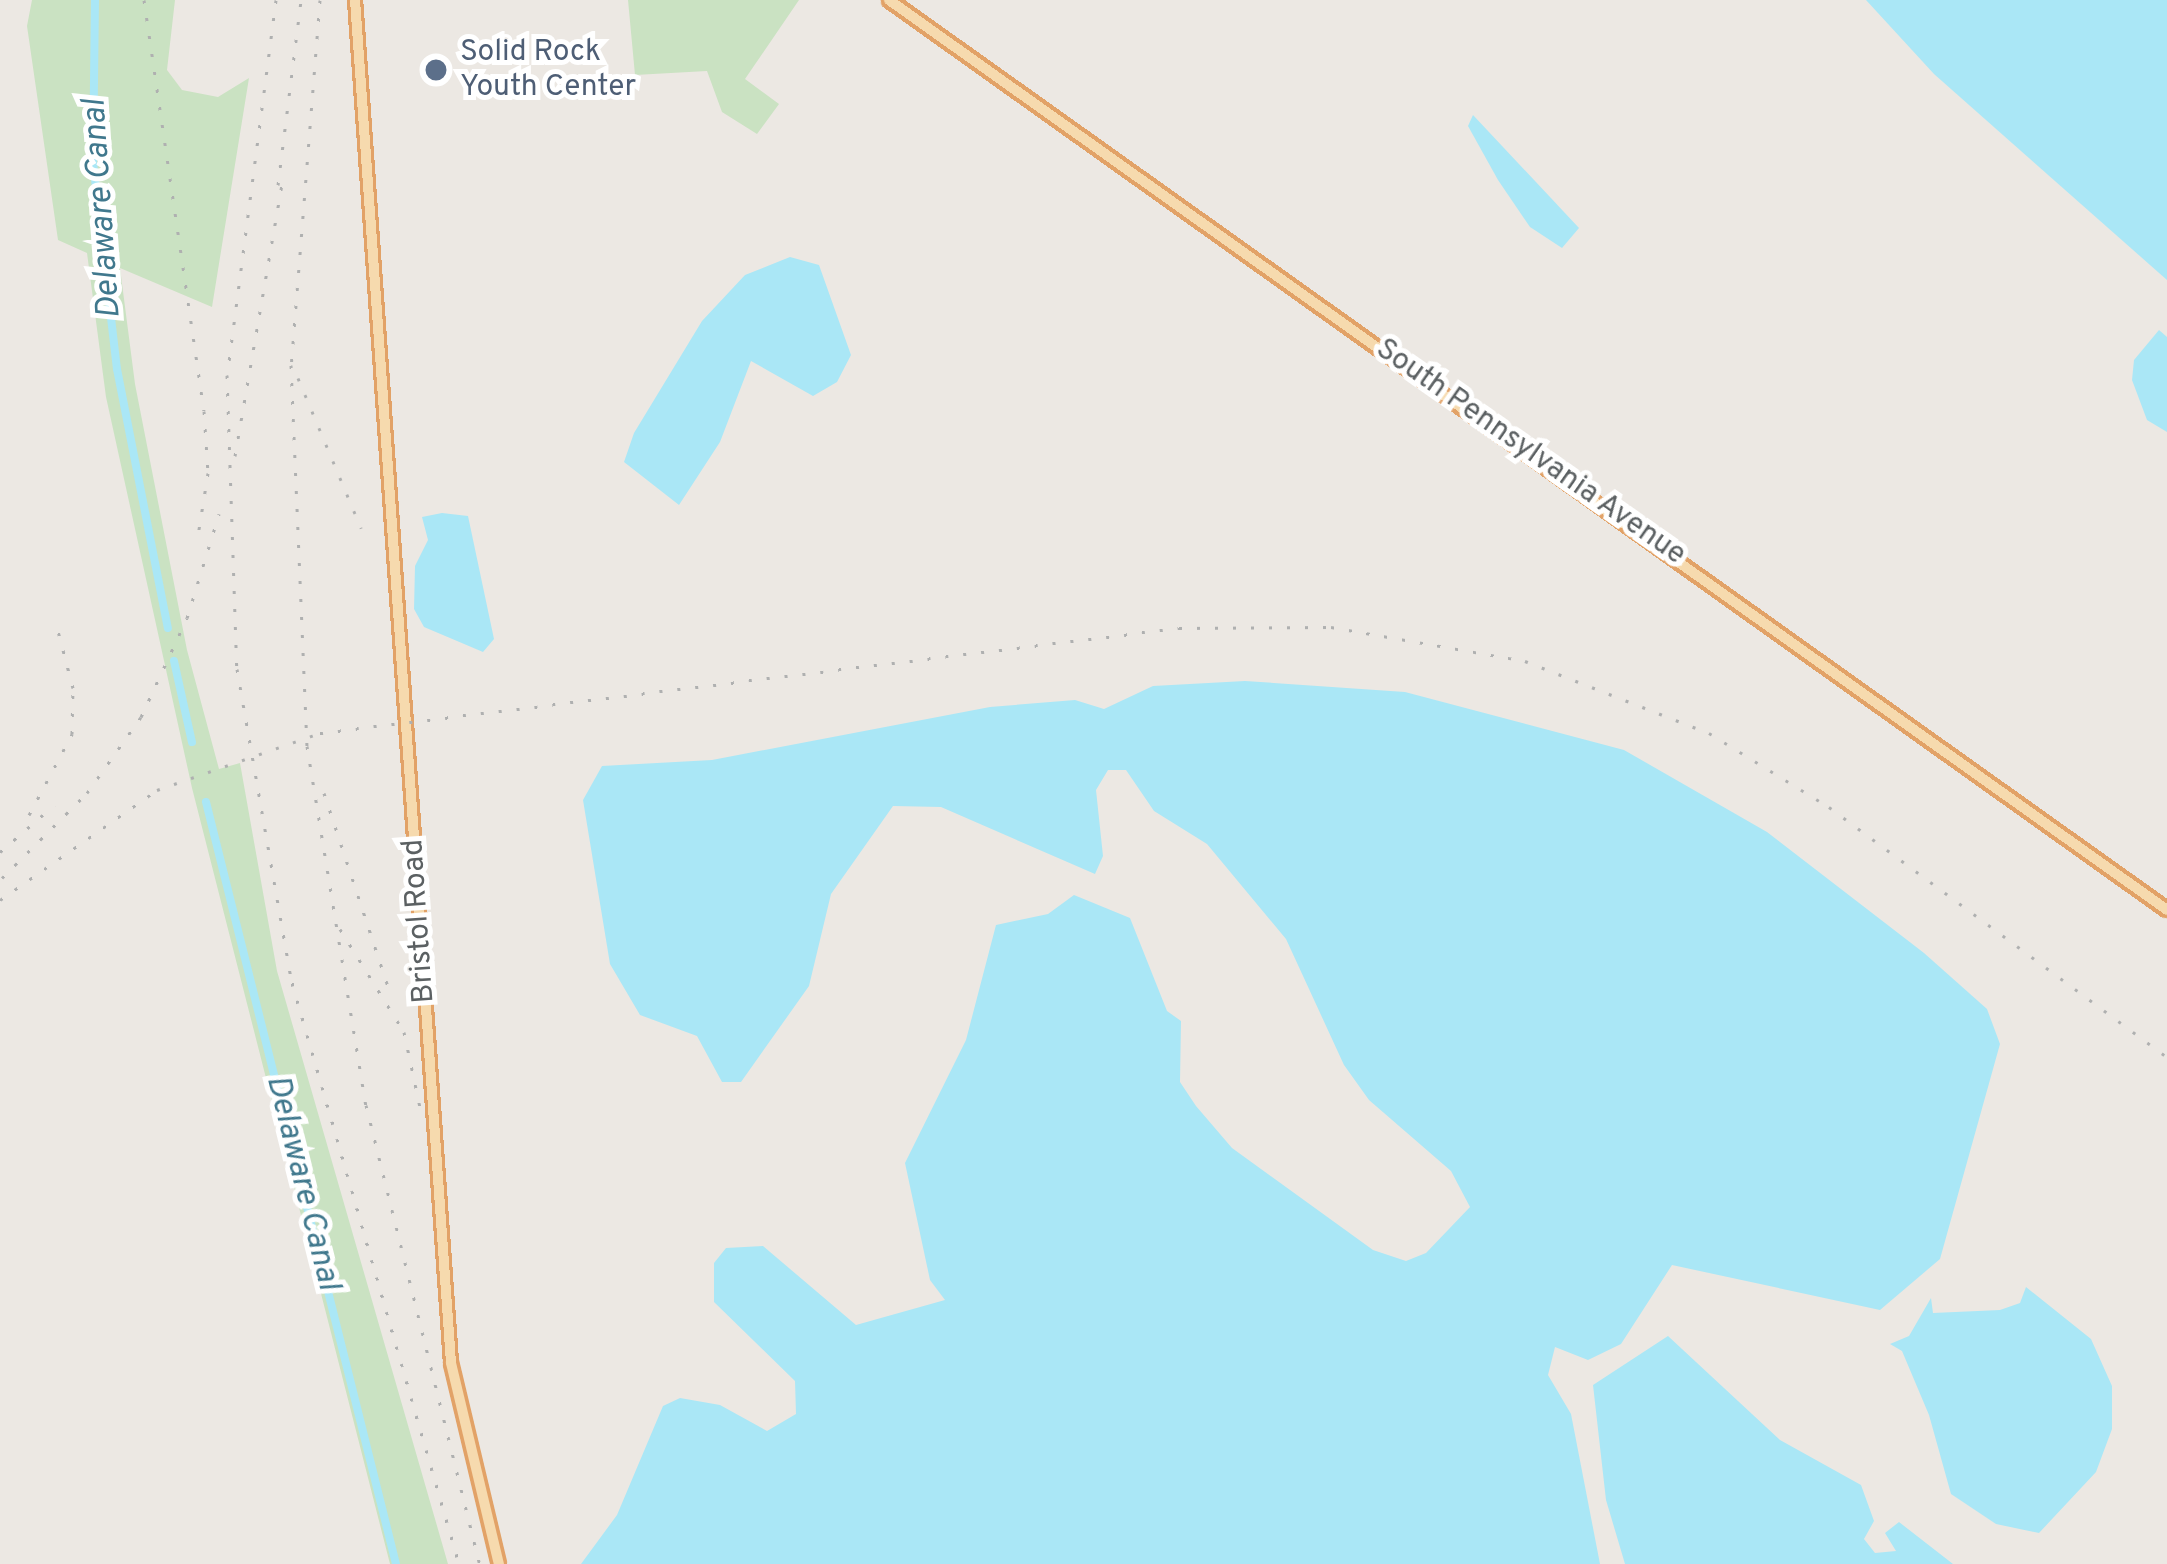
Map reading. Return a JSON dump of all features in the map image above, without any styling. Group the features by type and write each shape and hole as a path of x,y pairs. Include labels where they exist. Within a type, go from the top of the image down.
{"main road":[{"name":"Bristol Road","path":"356,0 452,1363 499,1564"},
{"name":"South Pennsylvania Avenue","path":"890,0 2167,910"}],"green space":[{"path":"32,0 175,0 167,70 182,90 218,97 249,78 212,307 120,268 135,384 187,650 219,769 240,763 277,971 448,1564 390,1564 192,788 106,397 87,253 58,240 27,26"},
{"path":"628,0 799,0 745,79 779,104 757,134 722,112 707,71 635,75"}],"water":[{"path":"1866,0 2167,0 2167,280 1934,74"},
{"path":"1473,115 1579,228 1562,248 1530,227 1498,180 1468,126"},
{"path":"790,257 819,265 851,355 837,382 813,396 751,361 720,442 679,505 624,462 634,433 702,321 745,275"},
{"path":"2159,330 2167,337 2167,432 2147,420 2132,380 2134,360"},
{"path":"468,516 494,639 483,652 424,627 414,609 415,566 428,540 422,517"},
{"path":"1245,681 1405,692 1624,750 1767,832 1924,953 1987,1009 2000,1044 1940,1259 1880,1310 1672,1265 1621,1344 1588,1360 1555,1347 1548,1375 1571,1414 1600,1564 581,1564 617,1515 663,1406 680,1398 720,1405 767,1431 796,1414 795,1381 714,1302 714,1263 726,1248 763,1246 856,1325 945,1300 930,1280 905,1163 966,1040 996,925 1048,914 1074,895 1130,918 1167,1011 1181,1021 1180,1082 1196,1106 1232,1148 1373,1250 1406,1261 1426,1253 1470,1207 1451,1171 1369,1100 1344,1065 1286,939 1207,844 1154,811 1126,770 1108,770 1096,790 1103,856 1095,874 941,807 893,806 831,894 809,986 741,1082 722,1082 697,1036 640,1015 610,964 583,800 602,766 712,760 990,707 1075,700 1104,709 1153,686"},
{"path":"2026,1287 2091,1339 2112,1386 2112,1429 2096,1472 2039,1533 1996,1524 1951,1494 1929,1415 1902,1351 1890,1344 1909,1336 1931,1298 1933,1313 2000,1310 2020,1303"},
{"path":"1668,1336 1780,1440 1861,1485 1874,1521 1864,1539 1875,1553 1896,1551 1885,1533 1899,1522 1953,1564 1625,1564 1606,1500 1593,1385"}],"waterway":[{"name":"Delaware Canal","path":"95,0 93,162 117,369 168,628"},
{"name":"Delaware Canal","path":"174,661 192,742"},
{"name":"Delaware Canal","path":"206,802 396,1564"}],"railway":[{"path":"144,0 204,411 208,473 197,542"},
{"path":"276,0 227,375 237,669 292,983 459,1564"},
{"path":"278,185 301,0"},
{"path":"320,0 291,365 307,746 366,1105 480,1564"},
{"path":"235,456 284,173"},
{"path":"298,378 361,528"},
{"path":"2,878 87,793 141,717 187,618 219,514"},
{"path":"29,815 72,734 73,688 56,623"},
{"path":"0,900 157,790 320,733 1179,628 1331,627 1525,661 1709,733 1829,807 2167,1057"},
{"path":"324,793 390,993"},
{"path":"0,852 54,805"},
{"path":"340,929 404,1032 421,1112"}],"place":[{"name":"Solid Rock Youth Center","path":"436,70"}]}
